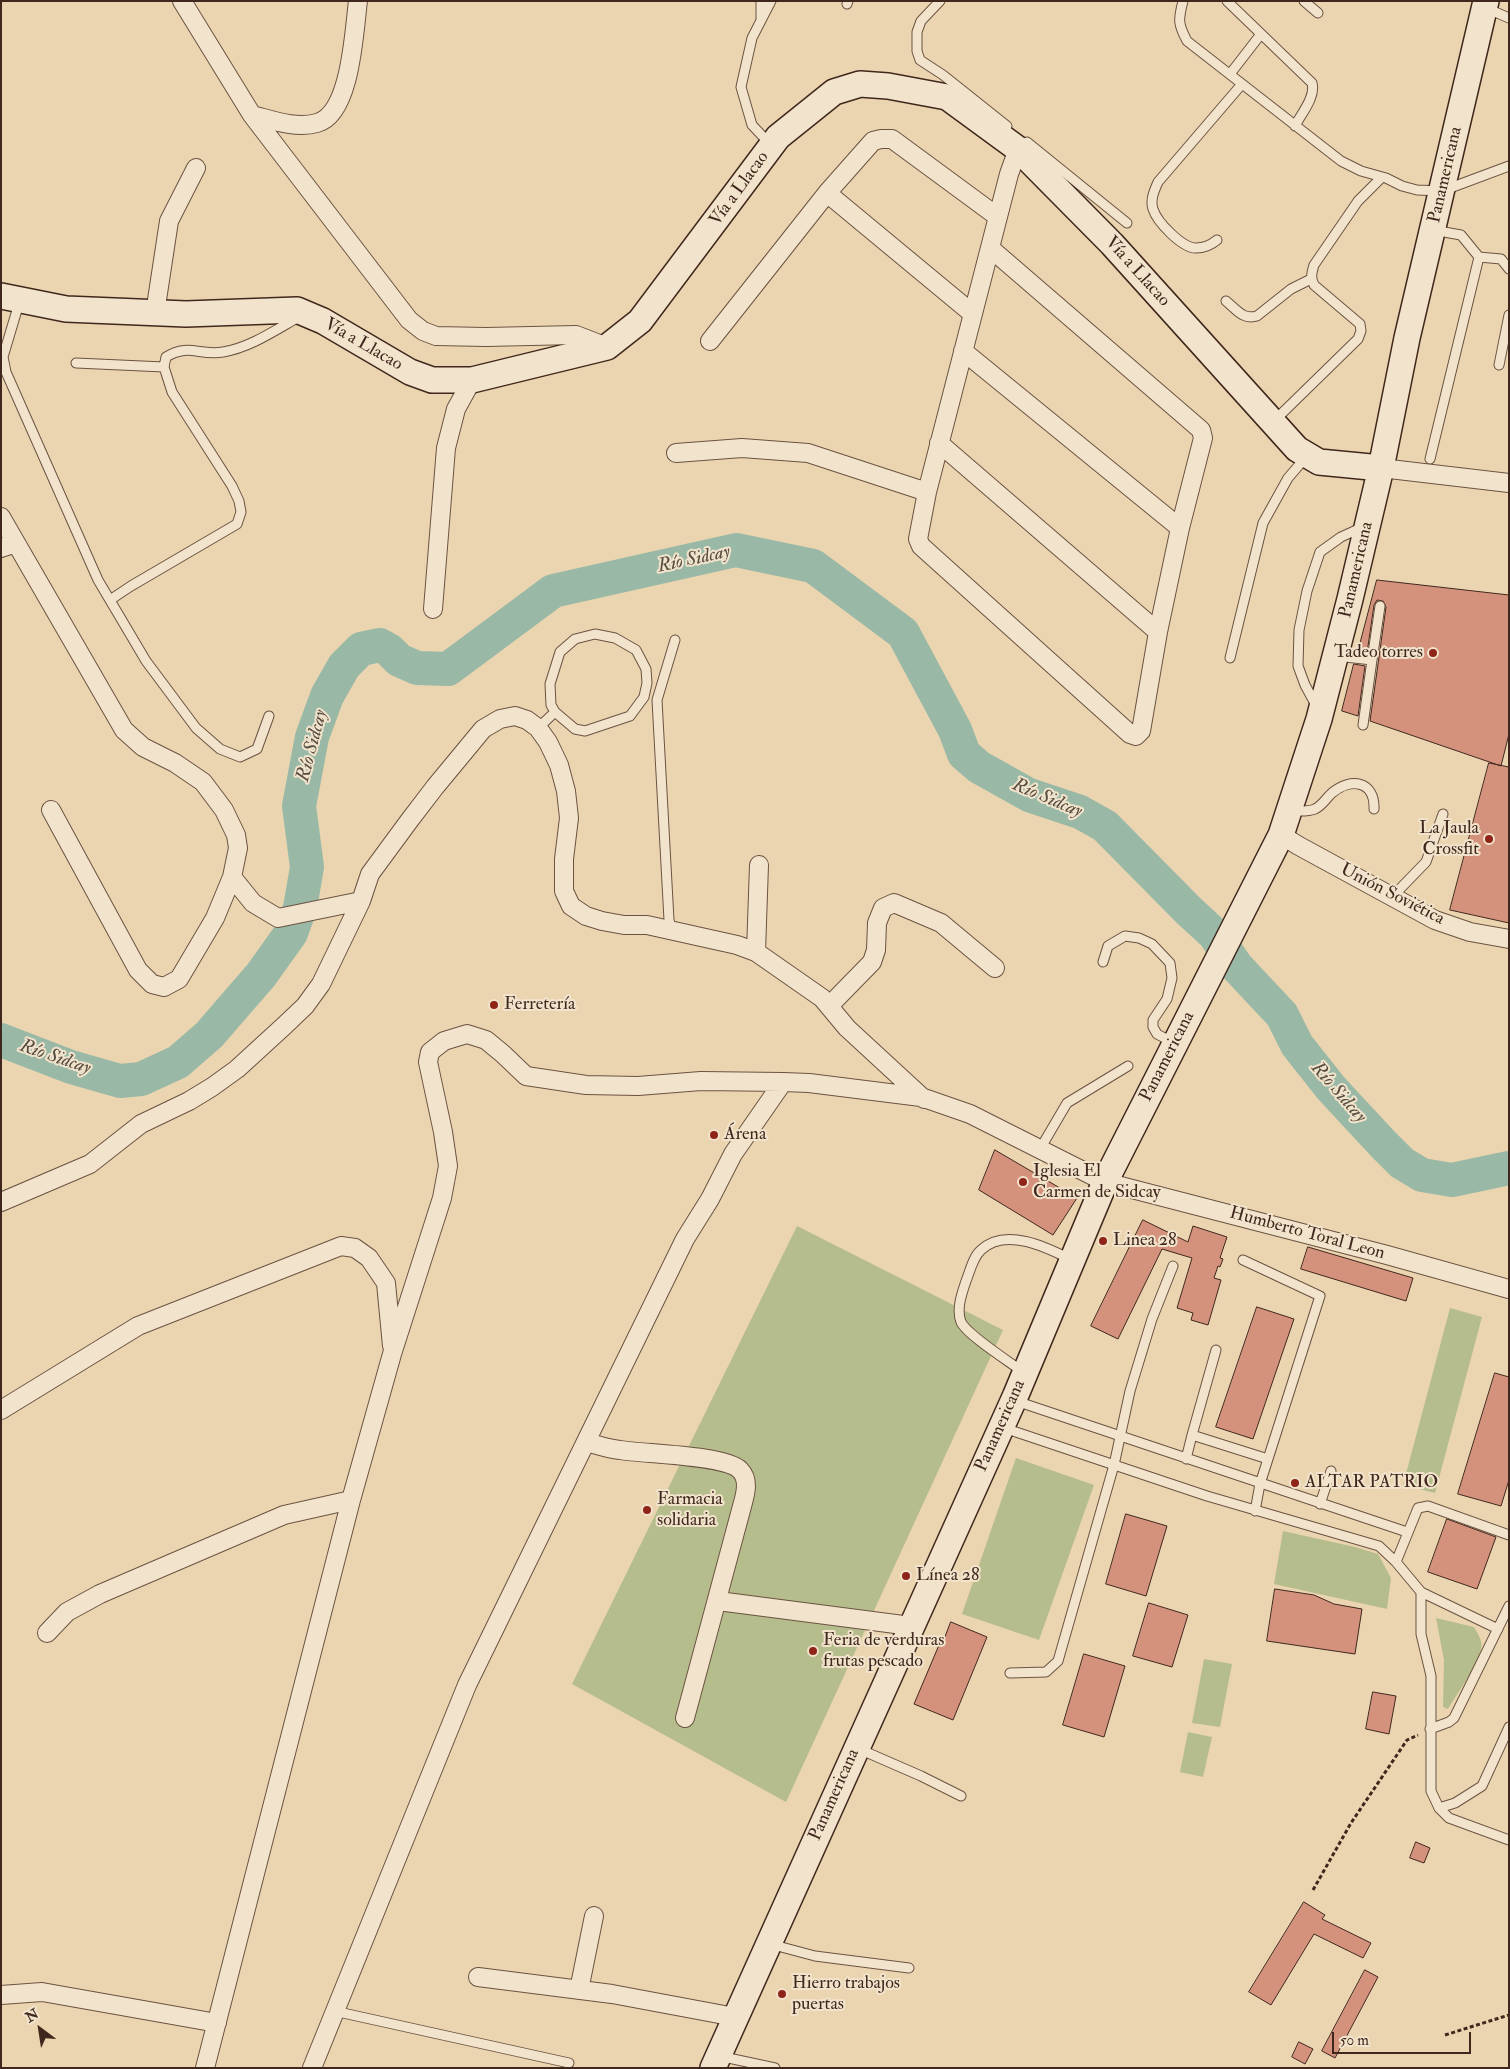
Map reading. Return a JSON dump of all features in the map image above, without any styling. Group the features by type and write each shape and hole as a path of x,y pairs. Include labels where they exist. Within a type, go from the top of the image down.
{"main road":[{"name":"Panamericana","path":"715,2062 1025,1373 1105,1182 1259,875 1281,835 1321,710 1336,656 1368,525 1407,338 1485,4"},
{"name":"Vía a Llacao","path":"11,298 66,309 155,313 186,314 297,310 306,313 410,372 432,380 472,380 607,347 640,320 778,137 834,92 860,84 888,86 947,97 1016,139 1306,457"},
{"path":"1306,457 1319,462 1380,468"}],"street":[{"path":"182,1 252,115 362,261 409,320 423,332 436,336 486,337 576,335 607,347"},
{"path":"252,115 294,124 316,124 334,112 344,90 358,1"},
{"path":"710,341 826,193 873,141 892,139 998,217"},
{"path":"990,248 1201,430 1203,438 1180,528 1158,632 1141,731 1136,736 1130,734 921,546 918,539 939,443 1009,174 1016,139"},
{"path":"155,313 168,221 196,168"},
{"path":"826,193 973,314"},
{"path":"963,351 1180,528"},
{"path":"433,609 446,448 456,409 472,380"},
{"path":"939,443 1158,632"},
{"path":"676,453 742,448 808,453 927,492"},
{"path":"1380,468 1509,483"},
{"path":"1,517 9,545 124,730 143,747 203,782 224,810 236,835 238,848 232,877 216,918 179,979 164,987 152,984 138,970 51,810"},
{"path":"1,1202 90,1164 141,1124 189,1101 237,1069 305,1006 321,984 361,901 370,874 435,787 483,729 500,719 515,716 538,728 548,742 559,765 566,791 569,818 564,859 564,891 571,906 586,916 602,921 624,925 647,925 737,945 756,952 822,998 868,1048 924,1099"},
{"name":"Unión Soviética","path":"1281,835 1435,920 1470,932 1509,939"},
{"path":"756,952 759,865"},
{"path":"232,877 254,903 278,918 361,901"},
{"path":"829,1006 872,962 876,950 877,922 883,908 894,903 941,923 995,968"},
{"path":"205,2068 351,1500 392,1354 444,1190 448,1166 443,1132 428,1062 430,1052 444,1042 467,1034 476,1035 503,1054 526,1076 586,1085 638,1086 702,1080 809,1083 924,1099"},
{"path":"312,2068 467,1685 686,1238 734,1154 783,1082"},
{"name":"Humberto Toral Leon","path":"924,1099 970,1114 1105,1182 1387,1255 1509,1289"},
{"path":"1,1410 138,1326 341,1246 355,1248 369,1258 386,1283 392,1354"},
{"path":"586,1442 618,1450 709,1460 728,1464 740,1469 747,1486 718,1601 685,1718"},
{"path":"47,1633 67,1612 100,1594 284,1515 351,1500"},
{"path":"718,1601 911,1626"},
{"path":"579,1990 594,1916"},
{"path":"478,1977 612,1994 735,2017"},
{"path":"1,1995 42,1992 217,2023"}],"lane":[{"path":"760,1 761,21"},
{"path":"771,1 752,38 741,87 752,125 772,146"},
{"path":"940,1 921,21 917,32 917,51 920,60 943,74 1016,139 1127,223"},
{"path":"1183,1 1178,18 1180,29 1187,41 1341,162 1361,172 1382,177 1409,188 1442,191 1509,166"},
{"path":"1227,1 1312,83 1313,87 1310,98 1295,126"},
{"path":"1304,1 1318,12"},
{"path":"1485,4 1509,18"},
{"path":"1230,74 1261,34"},
{"path":"1217,240 1209,246 1194,249 1176,238 1162,225 1153,209 1152,195 1158,182 1242,84"},
{"path":"1273,422 1358,339 1362,332 1360,324 1314,285 1311,279 1314,265 1336,233 1358,202 1382,177"},
{"path":"1433,230 1461,235 1479,257 1501,258 1509,268"},
{"path":"1430,459 1479,257"},
{"path":"1226,301 1245,317 1257,316 1291,289 1311,279"},
{"path":"11,298 3,357 6,372 98,580 146,661 196,728 220,749 240,757 257,749 269,716"},
{"path":"110,600 237,524 241,512 232,486 172,392 164,367 166,357 184,349 212,354 225,352 261,338 306,313"},
{"path":"1499,365 1509,315"},
{"path":"76,363 164,367"},
{"path":"1230,658 1263,523 1288,478 1306,457"},
{"path":"1321,710 1315,706 1298,666 1299,630 1306,591 1320,552 1341,537 1368,525"},
{"path":"1363,725 1380,606"},
{"path":"595,634 615,638 636,650 646,669 647,683 644,697 630,716 586,731 575,729 554,712 550,696 552,673 560,652 575,639 595,634"},
{"path":"672,931 669,920 657,700 675,640"},
{"path":"1336,656 1372,660"},
{"path":"538,728 554,712"},
{"path":"1289,811 1314,810 1331,793 1342,786 1354,783 1363,784 1370,790 1374,809"},
{"path":"1392,897 1426,862 1443,814"},
{"path":"1103,962 1108,946 1125,936 1139,938 1152,944 1170,963 1172,978 1167,999 1153,1020 1153,1027 1157,1034 1175,1043"},
{"path":"1040,1149 1067,1102 1128,1066"},
{"path":"1025,1373 969,1332 962,1323 960,1299 970,1268 980,1251 993,1242 1009,1239 1046,1247 1072,1260"},
{"path":"1243,1260 1320,1296 1260,1484 1255,1511"},
{"path":"1010,1673 1046,1672 1058,1661 1114,1464 1133,1382 1152,1319 1173,1266"},
{"path":"1186,1459 1216,1350"},
{"path":"1013,1400 1407,1532"},
{"path":"1001,1427 1255,1511 1379,1546 1396,1562 1421,1592 1498,1629"},
{"path":"1192,1435 1268,1459"},
{"path":"1320,1504 1331,1471"},
{"path":"1396,1562 1418,1508 1428,1506 1509,1535"},
{"path":"1421,1592 1421,1634 1431,1676 1430,1791 1439,1808 1448,1818 1509,1840"},
{"path":"1430,1729 1449,1722 1454,1718 1509,1606"},
{"path":"1439,1808 1455,1803 1482,1786 1509,1727"},
{"path":"856,1748 921,1776 960,1796"},
{"path":"768,1943 815,1956 909,1968"},
{"path":"334,2011 569,2062"},
{"path":"715,2062 775,2068"}],"path":[{"path":"1313,1890 1351,1823 1407,1740 1430,1729"},
{"path":"1445,2035 1509,2015"}],"green space":[{"path":"797,1226 1003,1330 786,1802 572,1684"},
{"path":"1450,1308 1482,1317 1435,1493 1403,1485"},
{"path":"1016,1458 1094,1485 1039,1640 962,1614"},
{"path":"1283,1531 1378,1554 1391,1578 1387,1609 1274,1584"},
{"path":"1436,1618 1474,1627 1481,1643 1476,1663 1448,1709 1443,1707 1444,1660"},
{"path":"1204,1659 1232,1664 1220,1727 1192,1723"},
{"path":"1188,1732 1212,1737 1203,1777 1180,1772"}],"building":[{"name":"Tadeo torres","path":"1377,580 1509,595 1509,734 1501,766 1370,721 1386,607 1383,601 1377,600 1374,605 1367,653 1358,652"},
{"path":"1354,664 1365,666 1358,716 1342,711"},
{"name":"La Jaula Crossfit","path":"1489,763 1509,767 1509,923 1450,910"},
{"path":"995,1150 1077,1198 1053,1235 979,1190"},
{"path":"1143,1220 1188,1242 1193,1226 1227,1237 1220,1258 1223,1259 1220,1267 1218,1266 1214,1278 1221,1280 1208,1325 1191,1320 1193,1313 1177,1308 1192,1258 1162,1249 1118,1339 1091,1326"},
{"path":"1308,1247 1413,1278 1406,1301 1301,1269"},
{"path":"1257,1307 1294,1319 1253,1439 1216,1427"},
{"path":"1495,1373 1509,1377 1509,1480 1501,1506 1458,1494"},
{"path":"1126,1514 1167,1526 1146,1596 1106,1584"},
{"path":"1447,1519 1496,1537 1477,1589 1428,1572"},
{"path":"1275,1589 1314,1595 1334,1604 1362,1609 1355,1654 1267,1641"},
{"path":"1149,1603 1188,1615 1172,1667 1133,1656"},
{"path":"951,1622 987,1637 953,1720 914,1704"},
{"path":"1084,1654 1125,1666 1104,1737 1063,1725"},
{"path":"1373,1692 1396,1696 1389,1734 1366,1729"},
{"path":"1416,1842 1430,1848 1424,1863 1410,1858"},
{"path":"1304,1902 1325,1915 1322,1919 1371,1943 1363,1958 1314,1934 1271,2005 1249,1992"},
{"path":"1365,1970 1378,1977 1335,2058 1322,2051"},
{"path":"1299,2042 1313,2049 1305,2064 1292,2057"}],"waterway":[{"name":"Río Sidcay","path":"1,1040 71,1067 120,1081 141,1079 178,1062 209,1035 261,975 291,933 300,908 307,867 299,806 312,737 327,696 344,666 361,649 380,645 389,650 399,660 417,668 448,669 553,591 736,550 813,566 903,633 955,730 964,754 979,767 1029,795 1080,812 1105,826 1214,934 1237,967 1282,1015 1297,1045 1331,1088 1402,1163 1422,1175 1452,1180 1509,1168"}],"place":[{"name":"Tadeo torres","path":"1433,653"},
{"name":"La Jaula Crossfit","path":"1489,839"},
{"name":"Ferretería","path":"494,1005"},
{"name":"Árena","path":"714,1135"},
{"name":"Iglesia El Carmen de Sidcay","path":"1023,1182"},
{"name":"Linea 28","path":"1103,1241"},
{"name":"ALTAR PATRIO","path":"1295,1483"},
{"name":"Farmacia solidaria","path":"647,1510"},
{"name":"Línea 28","path":"906,1576"},
{"name":"Feria de verduras frutas pescado","path":"813,1651"},
{"name":"Hierro trabajos puertas","path":"782,1994"}]}
